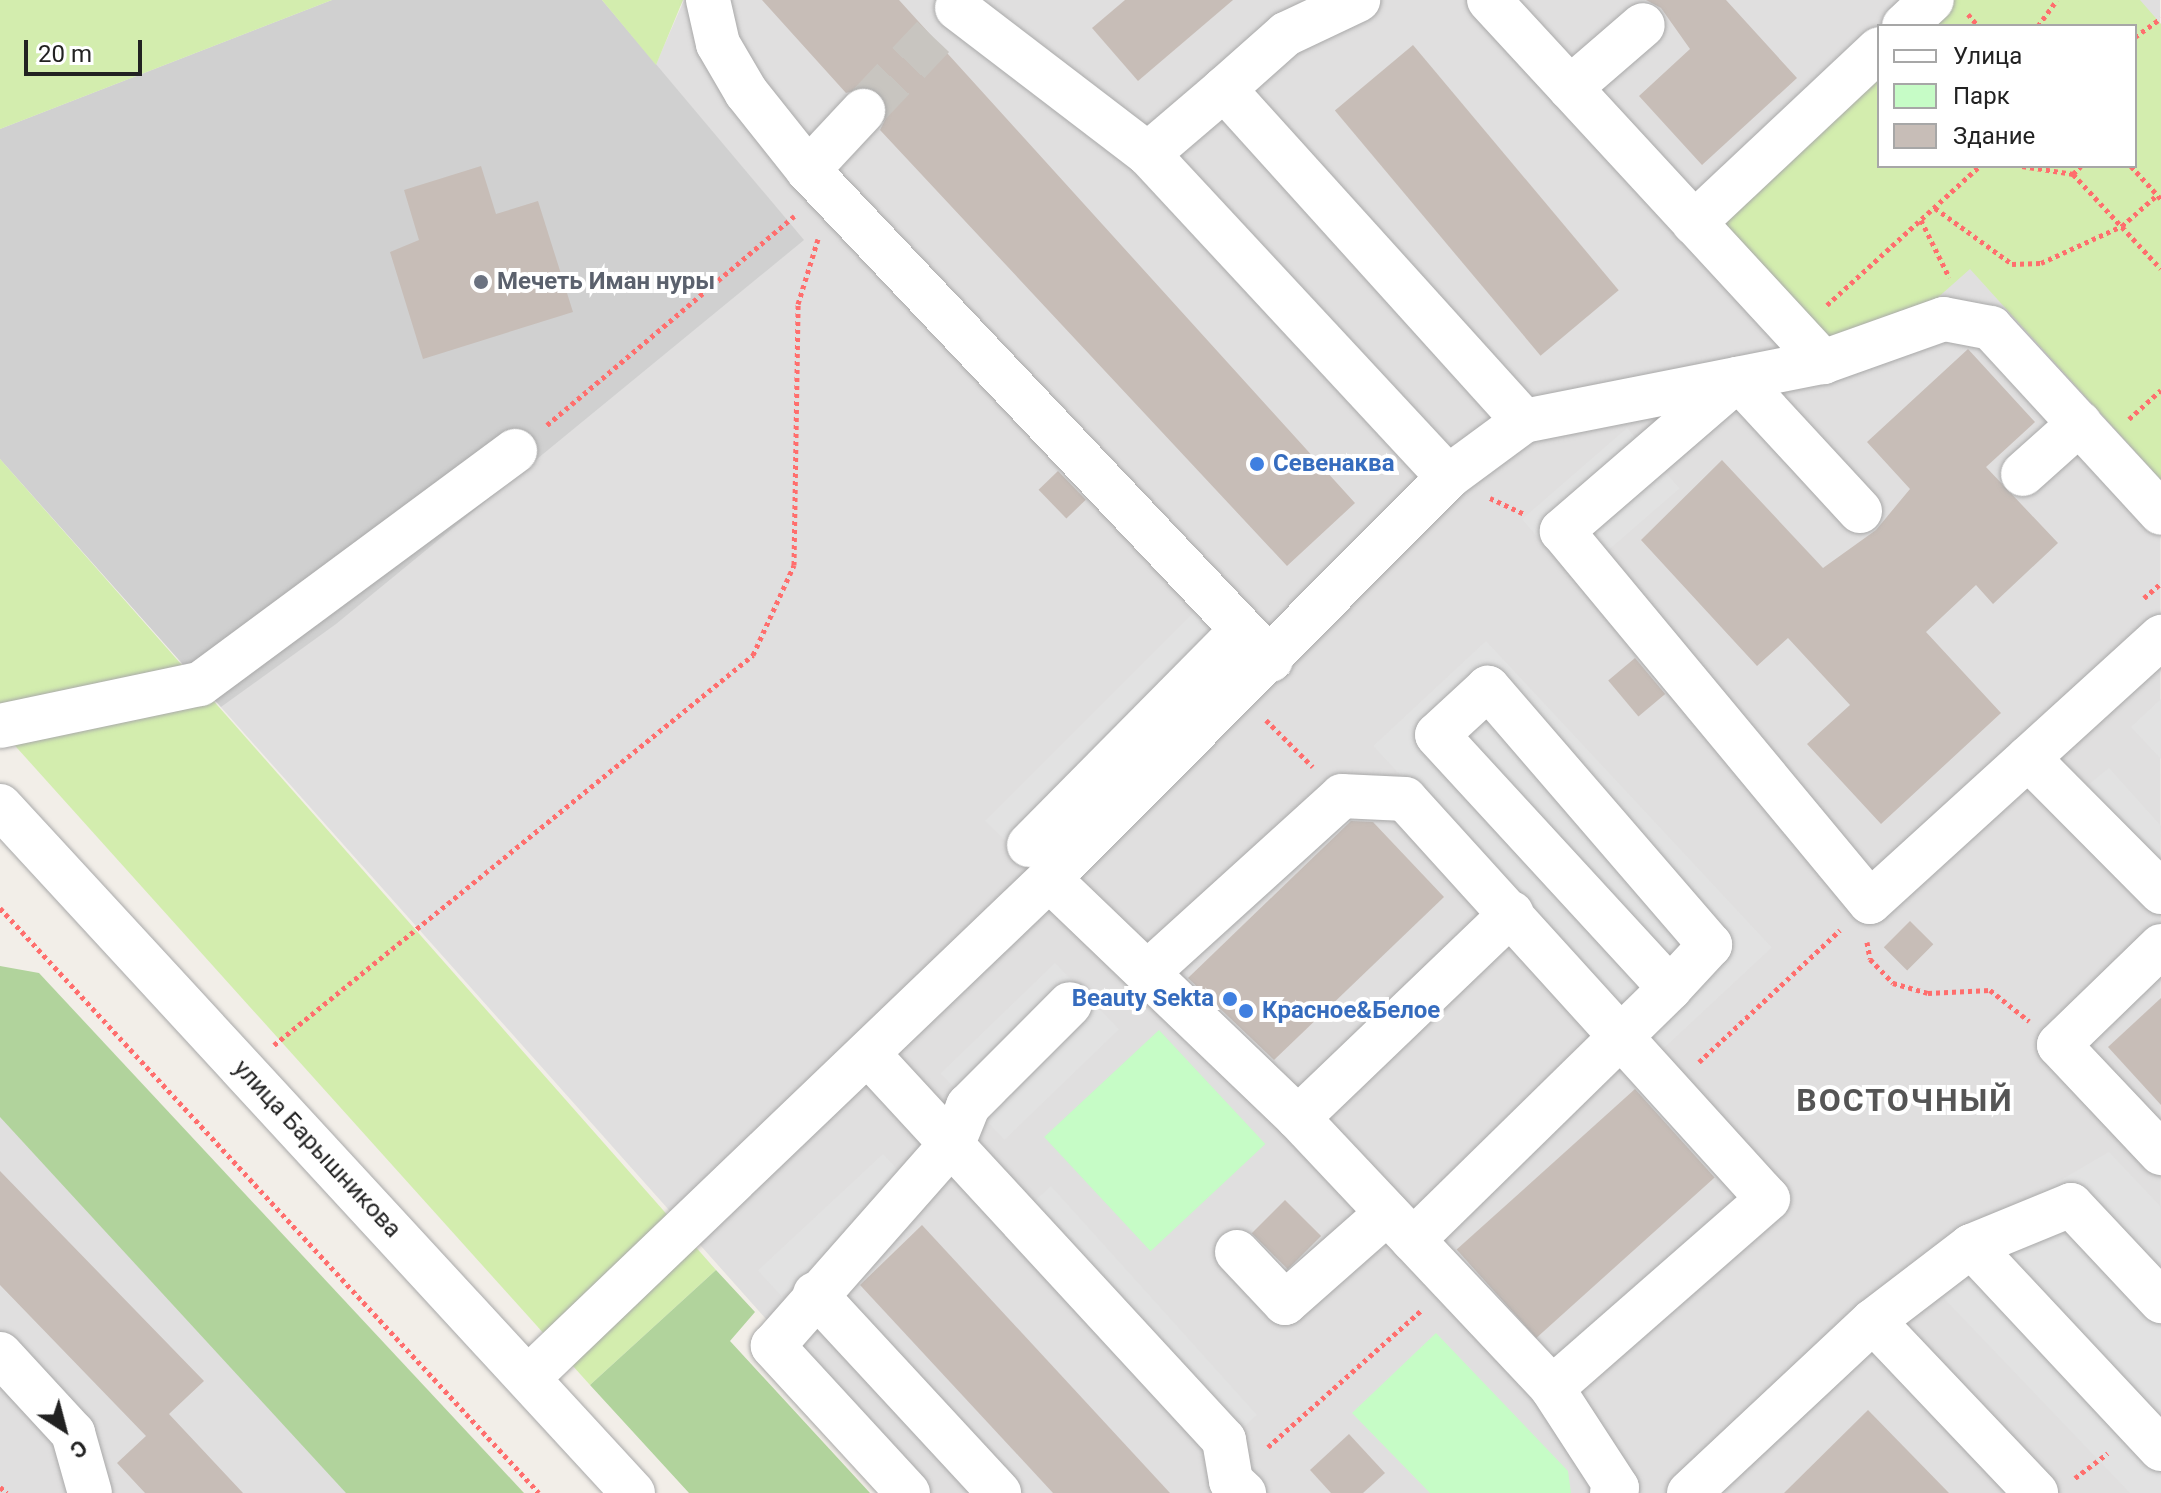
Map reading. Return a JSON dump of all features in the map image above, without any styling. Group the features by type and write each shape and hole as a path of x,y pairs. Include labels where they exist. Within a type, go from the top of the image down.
{"street":[{"path":"708,0 718,44 746,92 820,183 1271,660"},
{"path":"1148,154 1286,34 1358,0"},
{"path":"1489,0 1809,348"},
{"path":"1906,24 1932,0"},
{"path":"952,15 1148,154 1448,477"},
{"path":"1570,88 1643,25"},
{"path":"1694,223 1877,51"},
{"path":"1224,89 1524,421"},
{"path":"820,183 863,111"},
{"path":"1142,759 1239,693 1448,477 1524,421 1738,379 1809,348 1944,319 1991,328 2161,513"},
{"path":"1738,379 1860,511"},
{"path":"1738,379 1562,531 1870,902 2161,637"},
{"path":"2023,474 2080,423"},
{"path":"0,726 200,684 515,451"},
{"path":"528,1378 868,1054 1039,862 1142,759 1228,644"},
{"path":"1237,1252 1285,1303 1400,1226 1621,1036 1670,988 1710,945 1488,688 1437,735 1670,988"},
{"path":"2028,758 2161,892"},
{"path":"1148,972 1342,796 1405,799 1512,913 1768,1199 1552,1388"},
{"name":"улица Барышникова","path":"0,806 633,1493"},
{"path":"1039,862 1298,1118 1552,1388 1617,1488 1612,1493"},
{"path":"1298,1118 1512,913"},
{"path":"2161,946 2059,1045 2161,1153"},
{"path":"908,1493 773,1346 815,1294 954,1141 968,1106 1070,1004"},
{"path":"868,1054 954,1141 1224,1440 1237,1487"},
{"path":"1689,1493 1873,1321 1971,1246 2071,1205 2161,1301"},
{"path":"1971,1246 2151,1439"},
{"path":"815,1294 999,1493"},
{"path":"1873,1321 2051,1488"},
{"path":"0,1354 73,1433 90,1493"}],"path":[{"path":"2039,24 2057,0"},
{"path":"2137,36 2161,18"},
{"path":"1809,348 1921,220 1978,168"},
{"path":"2035,168 2073,174 2161,269"},
{"path":"2073,174 2079,168"},
{"path":"1935,208 2012,264 2076,251 2122,226 2159,197 2133,168"},
{"path":"515,451 791,225 820,183"},
{"path":"244,1070 753,655 794,565 798,304 820,183"},
{"path":"1921,220 1972,324"},
{"path":"1448,477 1562,531"},
{"path":"1239,693 1342,796"},
{"path":"1870,902 1870,959 1893,983 1928,993 1990,990 2059,1045"},
{"path":"1670,1089 1870,902"},
{"path":"0,908 539,1493"},
{"path":"1237,1487 1452,1282"},
{"path":"2051,1488 2151,1439"},
{"path":"0,1487 7,1493"}],"shaded area":[{"path":"332,0 602,0 656,64 684,0 2160,0 2161,1493 921,1493 0,459 0,129"},
{"path":"332,0 602,0 804,240 336,624 221,707 0,459 0,129"},
{"path":"1627,428 1679,488 1575,580 1522,519"},
{"path":"1203,603 1262,662 1044,879 985,821"},
{"path":"1486,641 1772,947 1659,1052 1373,746"},
{"path":"2161,699 2161,759 2131,727"},
{"path":"2109,768 2161,826 2159,863 2087,786"},
{"path":"1055,963 1119,1029 1005,1140 941,1073"},
{"path":"0,1115 350,1493 0,1493"},
{"path":"2109,1152 2161,1207 2161,1493 2130,1493 1913,1266"},
{"path":"883,1154 907,1180 782,1296 758,1271"},
{"path":"1051,1186 1257,1415 1234,1436 1028,1207"}],"green space":[{"path":"0,0 332,0 0,129"},
{"path":"602,0 683,0 656,65"},
{"path":"1948,0 2140,0 2161,24 2161,480 1970,269 1856,370 1713,213 1877,65 1877,168 2137,168 2137,24 1921,24"},
{"path":"0,459 716,1270 590,1385 0,729"},
{"path":"0,966 39,973 524,1493 346,1493 0,1117"},
{"path":"1159,1030 1265,1144 1151,1251 1044,1137"},
{"path":"716,1270 755,1312 730,1341 870,1493 689,1493 590,1385"},
{"path":"1436,1333 1568,1471 1571,1493 1430,1493 1352,1413"}],"building":[{"path":"762,0 899,0 1355,503 1287,566 880,130 887,116 881,93 868,87 846,93"},
{"path":"1125,0 1233,0 1138,81 1092,28"},
{"path":"1646,0 1726,0 1797,78 1702,165 1639,96 1690,49 1661,8"},
{"path":"1413,45 1619,290 1541,356 1335,111"},
{"name":"Мечеть Иман нуры","path":"481,166 496,214 538,201 573,312 423,359 390,252 419,240 404,190"},
{"path":"1968,349 2035,422 1986,467 2058,543 1993,604 1976,585 1926,632 2001,713 1881,824 1807,744 1850,705 1788,638 1757,666 1641,540 1722,460 1823,568 1876,530 1910,489 1867,442"},
{"path":"1058,471 1086,500 1066,519 1039,490"},
{"path":"1635,658 1665,694 1638,717 1608,680"},
{"path":"1351,821 1373,822 1444,897 1274,1060 1188,978"},
{"path":"1910,921 1933,944 1907,970 1884,947"},
{"path":"2161,998 2161,1105 2108,1047"},
{"path":"1635,1089 1715,1177 1536,1338 1457,1250"},
{"path":"0,1171 204,1381 169,1414 243,1493 145,1493 117,1463 146,1436 0,1285"},
{"path":"1285,1200 1321,1236 1288,1269 1252,1233"},
{"path":"922,1225 1170,1493 1053,1493 860,1285"},
{"path":"1868,1410 1949,1493 1784,1493"},
{"path":"1349,1434 1385,1473 1363,1493 1331,1493 1310,1470"}],"tunnel":[{"path":"863,111 933,37"}],"place":[{"name":"Мечеть Иман нуры","path":"481,282"},
{"name":"Севенаква","path":"1257,464"},
{"name":"Beauty Sekta","path":"1230,999"},
{"name":"Красное&Белое","path":"1246,1011"}],"district":[{"name":"ВОСТОЧНЫЙ","path":"1905,1100"}]}
